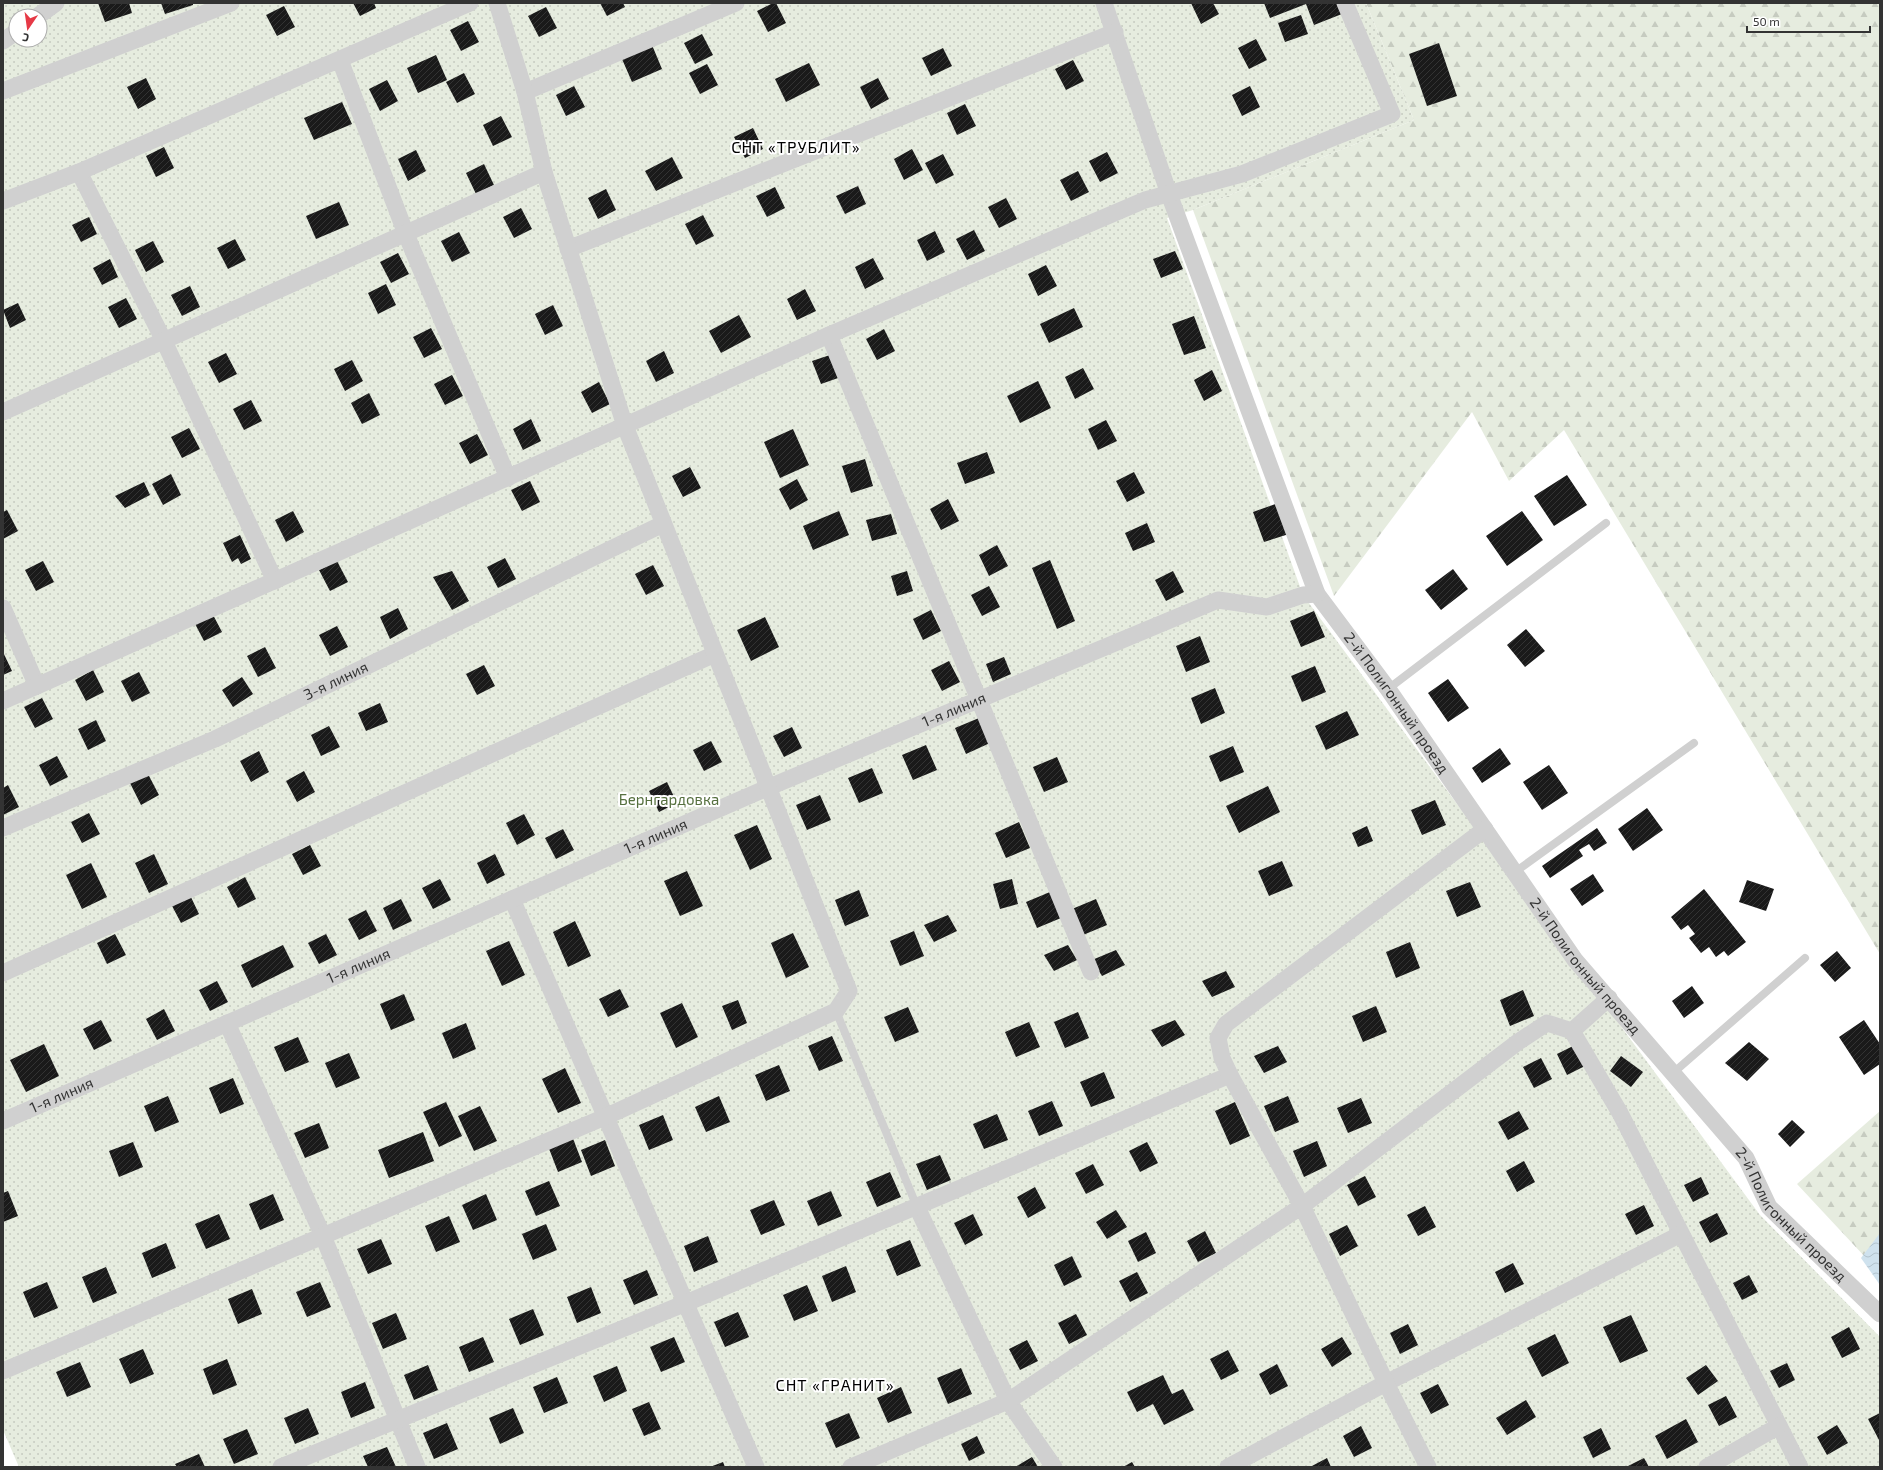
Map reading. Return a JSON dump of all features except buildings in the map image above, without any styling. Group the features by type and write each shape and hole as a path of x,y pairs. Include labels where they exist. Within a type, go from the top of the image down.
{"street":[{"path":"3,91 231,3"},
{"path":"3,201 79,172 470,3"},
{"path":"3,1371 605,1117 836,1011 849,991 767,788 625,426 544,172 525,92 497,3"},
{"path":"525,92 736,3"},
{"name":"2-й Полигонный проезд","path":"1104,3 1169,194 1317,594 1388,689 1576,960 1746,1158 1769,1207 1880,1314"},
{"path":"3,701 829,335 1145,200 1242,174 1392,114 1345,3"},
{"path":"568,249 1115,32"},
{"path":"340,60 406,234 508,478"},
{"path":"79,172 164,341 275,581"},
{"path":"3,412 544,172"},
{"path":"829,335 1091,972"},
{"name":"3-я линия","path":"3,828 215,739 663,524"},
{"name":"1-я линия","path":"3,1121 767,788 979,698 1218,600 1267,607 1303,596 1317,594"},
{"path":"3,608 37,686"},
{"path":"3,973 715,654"},
{"path":"1428,1467 1386,1383 1302,1206 1222,1058 1218,1038 1226,1024 1485,829"},
{"path":"512,899 756,1467"},
{"path":"1572,1031 1609,998"},
{"path":"227,1023 323,1236 417,1467"},
{"path":"851,1467 1008,1401 1302,1206 1518,1042 1547,1023 1572,1031 1620,1112 1800,1467"},
{"path":"281,1467 686,1303 1230,1074"},
{"path":"917,1207 1008,1401 1054,1467"},
{"path":"1228,1467 1386,1383 1681,1234"},
{"path":"1707,1467 1779,1426"}],"lane":[{"path":"1388,689 1606,523"},
{"path":"1515,872 1694,743"},
{"path":"1673,1073 1805,958"},
{"path":"836,1011 917,1207"}],"green space":[{"name":"Бернгардовка","path":"3,3 1366,3 1414,120 1193,210 1167,218 1303,595 1760,1215 1880,1337 1880,1467 19,1467 3,1430"},
{"path":"1366,3 1880,3 1880,954 1564,430 1509,481 1472,412 1334,596 1193,210 1414,120"},
{"path":"1880,1111 1880,1273 1797,1184"}],"water":[{"path":"1880,1233 1880,1285 1861,1258"}],"district":[{"name":"СНТ «ТРУБЛИТ»","path":"796,147"},
{"name":"СНТ «ГРАНИТ»","path":"835,1385"}]}
